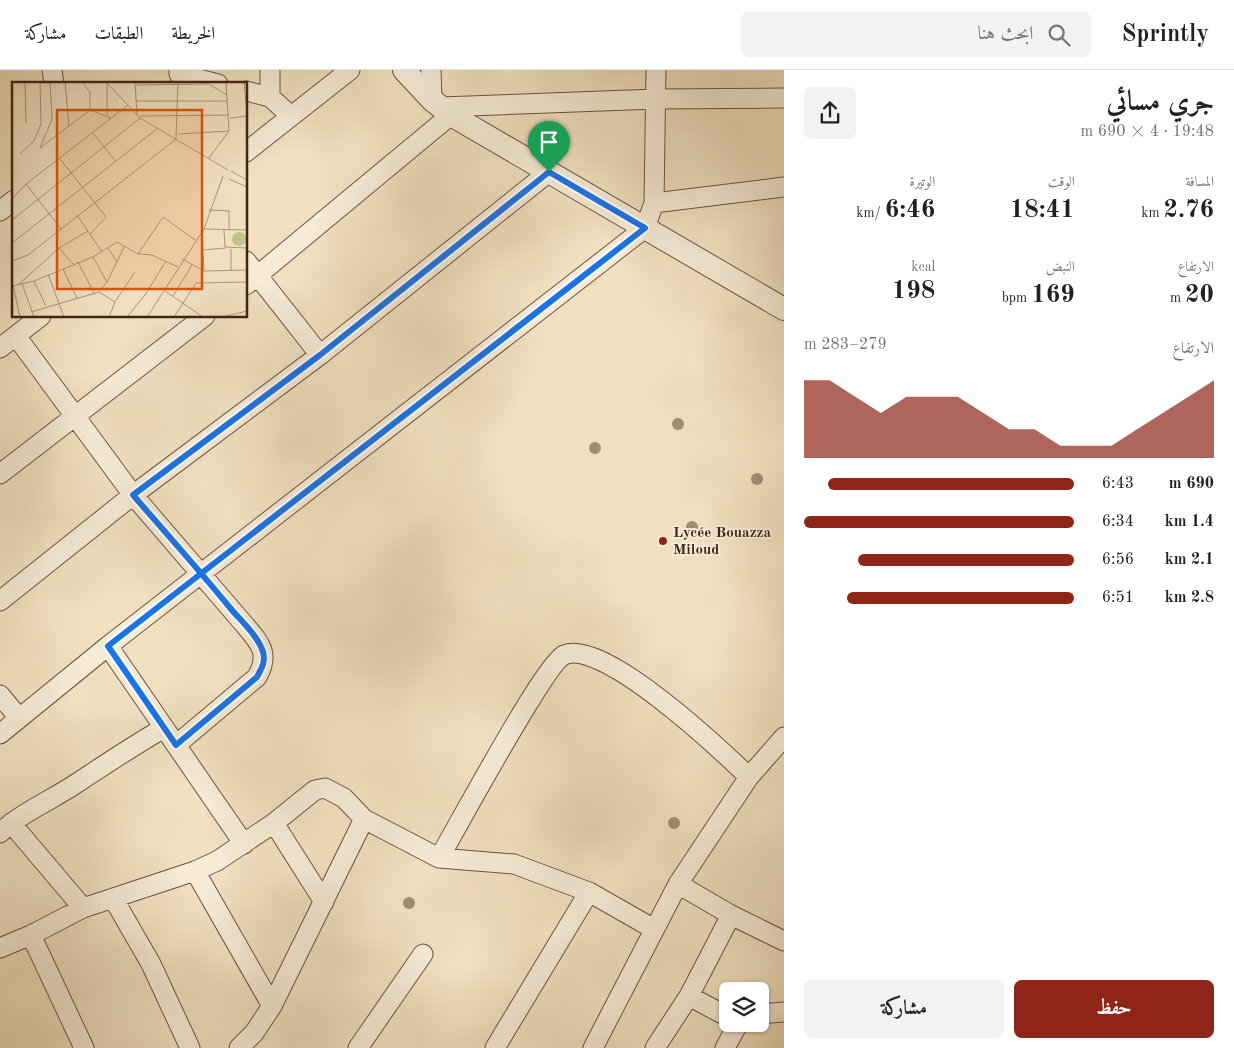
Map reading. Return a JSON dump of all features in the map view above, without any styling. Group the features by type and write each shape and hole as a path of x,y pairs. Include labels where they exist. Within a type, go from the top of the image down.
{"street":[{"path":"270,70 270,97"},
{"path":"248,150 350,70"},
{"path":"404,70 441,107 784,308"},
{"path":"431,70 441,107"},
{"path":"0,734 108,646 645,228 654,203 656,70"},
{"path":"174,76 207,82"},
{"path":"248,92 270,97 291,116"},
{"path":"252,280 441,107 656,99 784,98"},
{"path":"0,601 133,495 320,355 549,172"},
{"path":"654,203 784,187"},
{"path":"0,211 12,202"},
{"path":"248,267 252,280 320,355"},
{"path":"0,348 38,318"},
{"path":"0,474 202,318"},
{"path":"16,336 133,495 202,573 257,640 264,653 264,666 257,677 176,745"},
{"path":"108,646 244,844"},
{"path":"439,858 537,690 563,656 569,654 575,653 599,659 638,682 707,736 749,778"},
{"path":"0,695 20,718"},
{"path":"83,908 5,828 76,784 133,745 164,728"},
{"path":"593,1048 678,884 749,778 784,737"},
{"path":"0,948 31,935 83,908 195,871 244,844 315,790 325,788 344,798 364,819 439,858 514,864 589,892 654,929"},
{"path":"240,1048 254,1033 272,1006 364,819"},
{"path":"274,823 324,902"},
{"path":"195,871 272,1006"},
{"path":"678,884 784,941"},
{"path":"495,1048 589,892"},
{"path":"113,898 151,964 190,1048"},
{"path":"655,1048 689,996 731,914"},
{"path":"31,935 84,1048"},
{"path":"358,1048 424,954"},
{"path":"689,996 719,1012"},
{"path":"769,1013 784,1012"},
{"path":"724,1048 733,1032"}],"place":[{"name":"Lycée Bouazza Miloud","path":"663,541"}],"route":[{"path":"549,172 320,355 133,495 202,573 257,640 264,653 264,666 257,677 176,745 108,646 202,573 313,487 645,228 549,172"}]}
